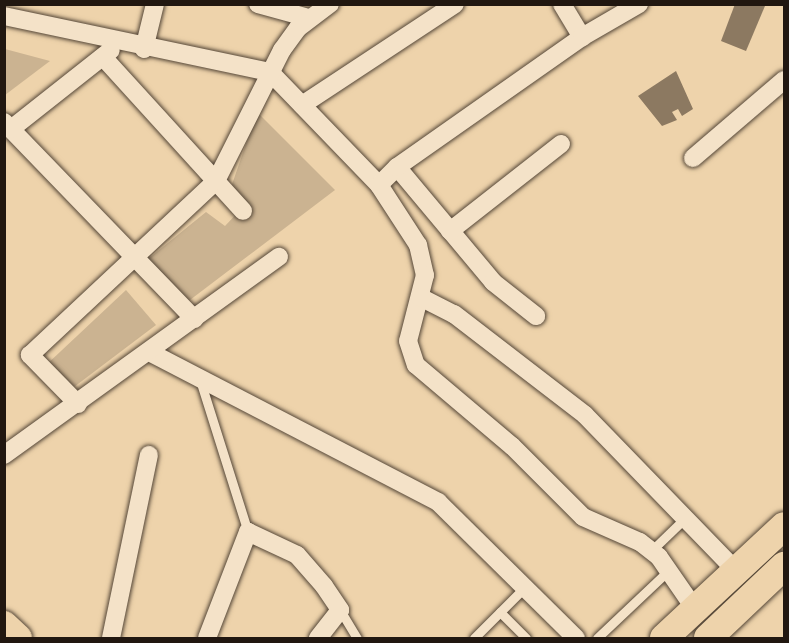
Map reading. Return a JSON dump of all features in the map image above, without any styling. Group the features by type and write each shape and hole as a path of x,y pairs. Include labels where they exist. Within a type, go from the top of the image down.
{"main road":[{"path":"664,639 784,526"},
{"path":"719,635 784,566"},
{"path":"4,625 18,639"}],"street":[{"path":"144,49 155,4"},
{"path":"258,4 309,18"},
{"path":"78,404 30,355 216,182 270,72 289,39 309,18 330,4"},
{"path":"302,105 455,4"},
{"path":"562,4 582,37"},
{"path":"379,185 397,167 582,37 639,4"},
{"path":"4,15 37,13 120,43 270,72 379,185 422,254 420,297 408,341 416,365 512,446 583,517 651,551 669,570 695,609"},
{"path":"120,43 8,125 194,319"},
{"path":"103,57 243,211"},
{"path":"693,158 784,80"},
{"path":"450,231 561,144"},
{"path":"397,167 493,282 536,316"},
{"path":"4,455 78,404 279,257"},
{"path":"420,297 454,314 585,415 736,571"},
{"path":"149,352 200,380 348,451 438,502 576,639"},
{"path":"111,639 149,455"},
{"path":"207,639 248,531 297,555 340,610 318,639"}],"lane":[{"path":"200,380 248,531"},
{"path":"651,551 685,519"},
{"path":"597,639 669,570"},
{"path":"474,639 524,588"},
{"path":"340,610 357,639"},
{"path":"500,612 526,639"}],"shaded area":[{"path":"5,49 50,61 5,95"},
{"path":"257,112 335,190 182,306 142,264 206,212 225,226 243,207 228,196"},
{"path":"126,290 156,325 70,390 45,366"}],"building":[{"path":"735,4 765,6 746,51 721,41"},
{"path":"676,71 693,109 682,116 678,109 672,112 677,120 662,126 638,96"}]}
